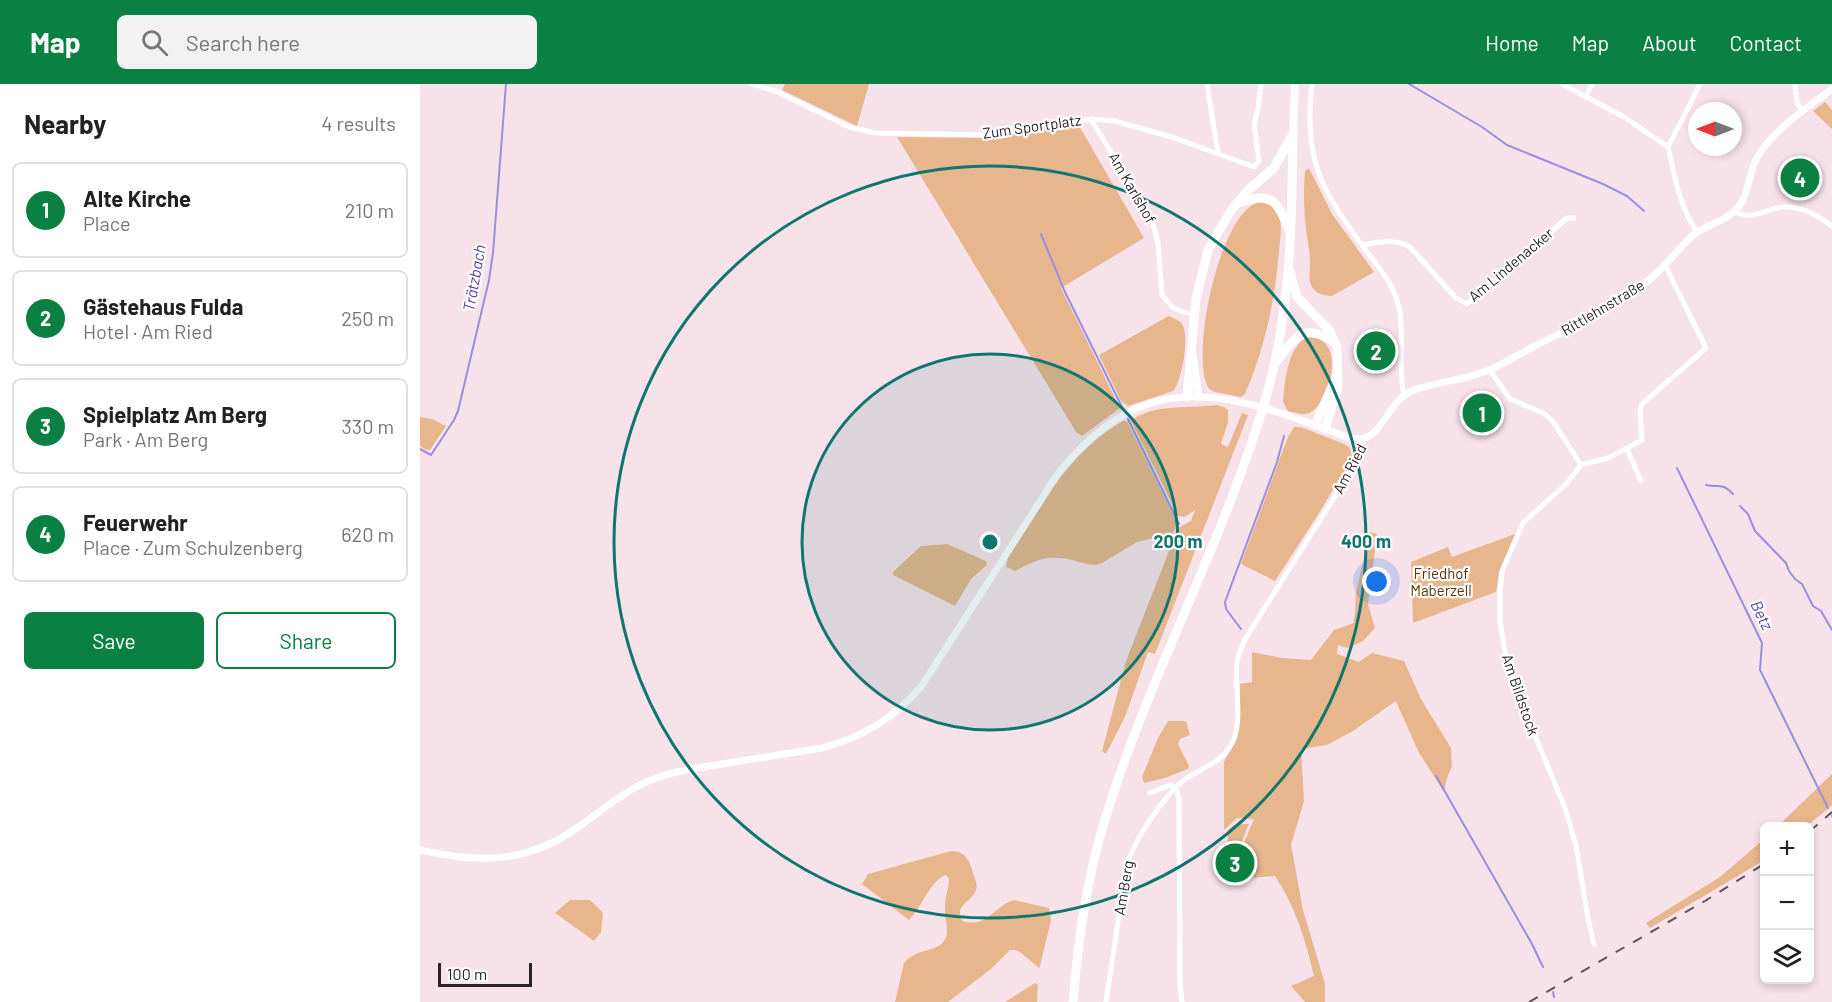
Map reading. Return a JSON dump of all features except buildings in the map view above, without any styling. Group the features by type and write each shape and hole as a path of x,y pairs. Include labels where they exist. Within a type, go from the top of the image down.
{"highway":[{"path":"1187,397 1198,284 1208,250 1224,220 1246,192 1275,168 1293,132"},
{"path":"1073,1002 1086,893 1110,803 1238,480 1268,393 1281,328 1288,266 1293,132"},
{"path":"1237,204 1255,197 1271,200 1281,209 1290,236"},
{"path":"1288,266 1300,302 1330,332 1338,356 1338,387 1325,429"},
{"path":"1275,365 1294,339 1304,333 1320,334 1334,342"},
{"path":"1191,350 1198,397"},
{"path":"1315,425 1338,373"}],"main road":[{"path":"1293,132 1295,84"}],"street":[{"name":"Zum Sportplatz","path":"752,84 778,92 849,127 875,134 990,135 1091,119 1114,121 1172,137 1254,166 1259,161 1254,125 1261,84"},
{"path":"1208,84 1218,153"},
{"path":"1312,84 1309,136 1316,168 1337,210 1386,277 1395,294 1401,320 1401,383 1404,395"},
{"path":"1562,84 1624,117 1668,147"},
{"path":"1586,96 1592,84"},
{"path":"1697,232 1687,217 1679,198 1668,147 1700,84"},
{"path":"1795,84 1797,103 1803,112"},
{"path":"1832,89 1781,129 1761,151 1751,169 1744,198 1735,211 1748,216 1782,207 1795,208 1813,214 1832,226"},
{"name":"Am Karlshof","path":"1091,119 1152,220 1158,243 1162,295 1173,308 1194,315"},
{"name":"Rittlehnstraße","path":"1404,395 1418,389 1464,379 1490,370 1566,331 1633,292 1665,266 1697,232 1735,211"},
{"name":"Am Lindenacker","path":"1362,245 1390,241 1410,247 1456,298 1467,304 1567,218 1574,218"},
{"path":"1490,370 1510,399 1543,413 1552,420 1581,465 1608,458 1627,449 1642,440 1640,410 1642,404 1706,348 1665,266"},
{"name":"Am Ried","path":"1237,723 1237,662 1244,641 1360,456 1363,440 1380,426 1395,403 1404,395"},
{"path":"420,850 456,858 480,860 519,855 552,843 630,790 652,780 688,770 822,748 870,731 896,713 921,687 1038,502 1069,459 1097,433 1124,414 1161,400 1198,397 1250,404 1352,439 1363,440"},
{"path":"1627,449 1641,481"},
{"name":"Am Bildstock","path":"1581,465 1567,483 1523,523 1502,570 1500,621 1505,654 1514,685 1566,808 1576,845 1594,945"},
{"name":"Am Berg","path":"1106,1002 1129,856 1151,820 1176,788 1188,777 1221,758 1233,744 1237,723"},
{"name":"Am Berg","path":"1150,793 1170,785 1176,788"},
{"path":"1176,788 1179,798 1182,1002"}],"green space":[{"path":"785,84 869,84 857,126 782,90"},
{"path":"1825,102 1832,110 1832,129 1813,111"},
{"path":"1078,124 1144,238 1061,288 1120,408 1082,436 1076,432 897,137 993,138"},
{"path":"1309,168 1332,214 1374,272 1332,296 1316,291 1310,281 1304,196 1305,171"},
{"path":"1259,202 1270,205 1276,211 1280,218 1280,237 1275,288 1268,324 1252,377 1245,394 1241,397 1209,389 1204,373 1205,319 1220,258 1232,231 1245,212"},
{"path":"1169,316 1182,324 1185,338 1184,358 1176,386 1173,391 1128,406 1121,401 1099,355"},
{"path":"1308,337 1321,340 1328,347 1332,358 1332,371 1329,384 1318,406 1311,412 1300,414 1288,411 1283,402 1291,356 1301,342"},
{"path":"1216,405 1228,410 1228,422 1221,444 1228,447 1242,413 1248,415 1155,654 1148,652 1125,717 1106,754 1102,751 1126,661 1178,528 1191,521 1195,510 1185,517 1178,516 1131,421 1150,411"},
{"path":"420,417 432,419 446,426 430,450 420,446"},
{"path":"1123,421 1127,421 1175,518 1177,523 1173,533 1137,542 1096,565 1063,558 1049,558 1036,561 1015,571 1006,567 1008,557 1044,500 1071,464 1087,448"},
{"path":"1294,427 1301,427 1344,444 1350,448 1352,458 1275,581 1241,564 1287,439"},
{"path":"1370,532 1377,534 1368,604 1375,628 1363,641 1347,648 1338,645 1337,654 1359,662 1372,653 1404,661 1421,699 1451,748 1452,766 1444,792 1418,751 1396,701 1353,731 1327,745 1301,749 1304,801 1291,845 1303,910 1325,984 1325,1002 1305,1002 1291,986 1314,976 1294,912 1275,876 1250,878 1244,860 1243,848 1254,819 1237,818 1224,830 1224,762 1239,721 1240,684 1252,682 1252,652 1282,658 1311,660 1334,630 1354,623 1356,592"},
{"name":"Friedhof Maberzell","path":"1515,534 1499,572 1496,592 1413,623 1411,562 1448,547 1452,557"},
{"path":"947,544 986,561 987,565 971,579 955,606 893,575 893,572 921,546"},
{"path":"1168,721 1186,721 1190,735 1180,739 1178,744 1189,766 1188,769 1144,783 1142,777 1158,738"},
{"path":"1832,774 1832,805 1812,822 1782,822"},
{"path":"1236,824 1249,824 1239,848 1247,878 1227,880 1228,830"},
{"path":"1760,842 1760,863 1650,928 1646,923 1720,877"},
{"path":"951,851 961,853 967,858 977,884 974,894 960,911 962,921 978,922 1014,900 1049,908 1051,920 1040,966 1039,968 1020,952 1010,950 991,969 948,1002 895,1002 904,963 914,955 934,948 944,941 947,930 945,902 949,878 945,875 934,884 909,920 862,884 868,874"},
{"path":"570,900 590,900 603,913 601,932 594,941 555,913"},
{"path":"1035,983 1038,985 1037,1002 1005,1002"}],"waterway":[{"name":"Trätzbach","path":"420,449 431,455 458,411 489,280 506,84"},
{"path":"1409,84 1482,127 1507,145 1603,184 1627,196 1644,211"},
{"path":"1041,234 1065,292 1123,409"},
{"path":"1128,419 1179,524"},
{"path":"1241,629 1226,609 1225,602 1277,462 1284,436"},
{"name":"Betz","path":"1677,468 1762,643 1760,670 1828,808"},
{"path":"1706,485 1723,487 1733,494"},
{"path":"1740,506 1748,514 1755,531 1786,563 1795,579 1802,584 1813,606 1821,611 1832,630"},
{"path":"1436,776 1543,967"},
{"path":"1553,992 1554,997"}],"railway":[{"path":"1814,828 1832,812"},
{"path":"1529,1002 1705,901 1760,867"}],"place":[{"name":"Feuerwehr","path":"1800,178"},
{"name":"Gästehaus Fulda","path":"1376,351"},
{"name":"Alte Kirche","path":"1482,413"},
{"name":"Spielplatz Am Berg","path":"1235,863"}]}
